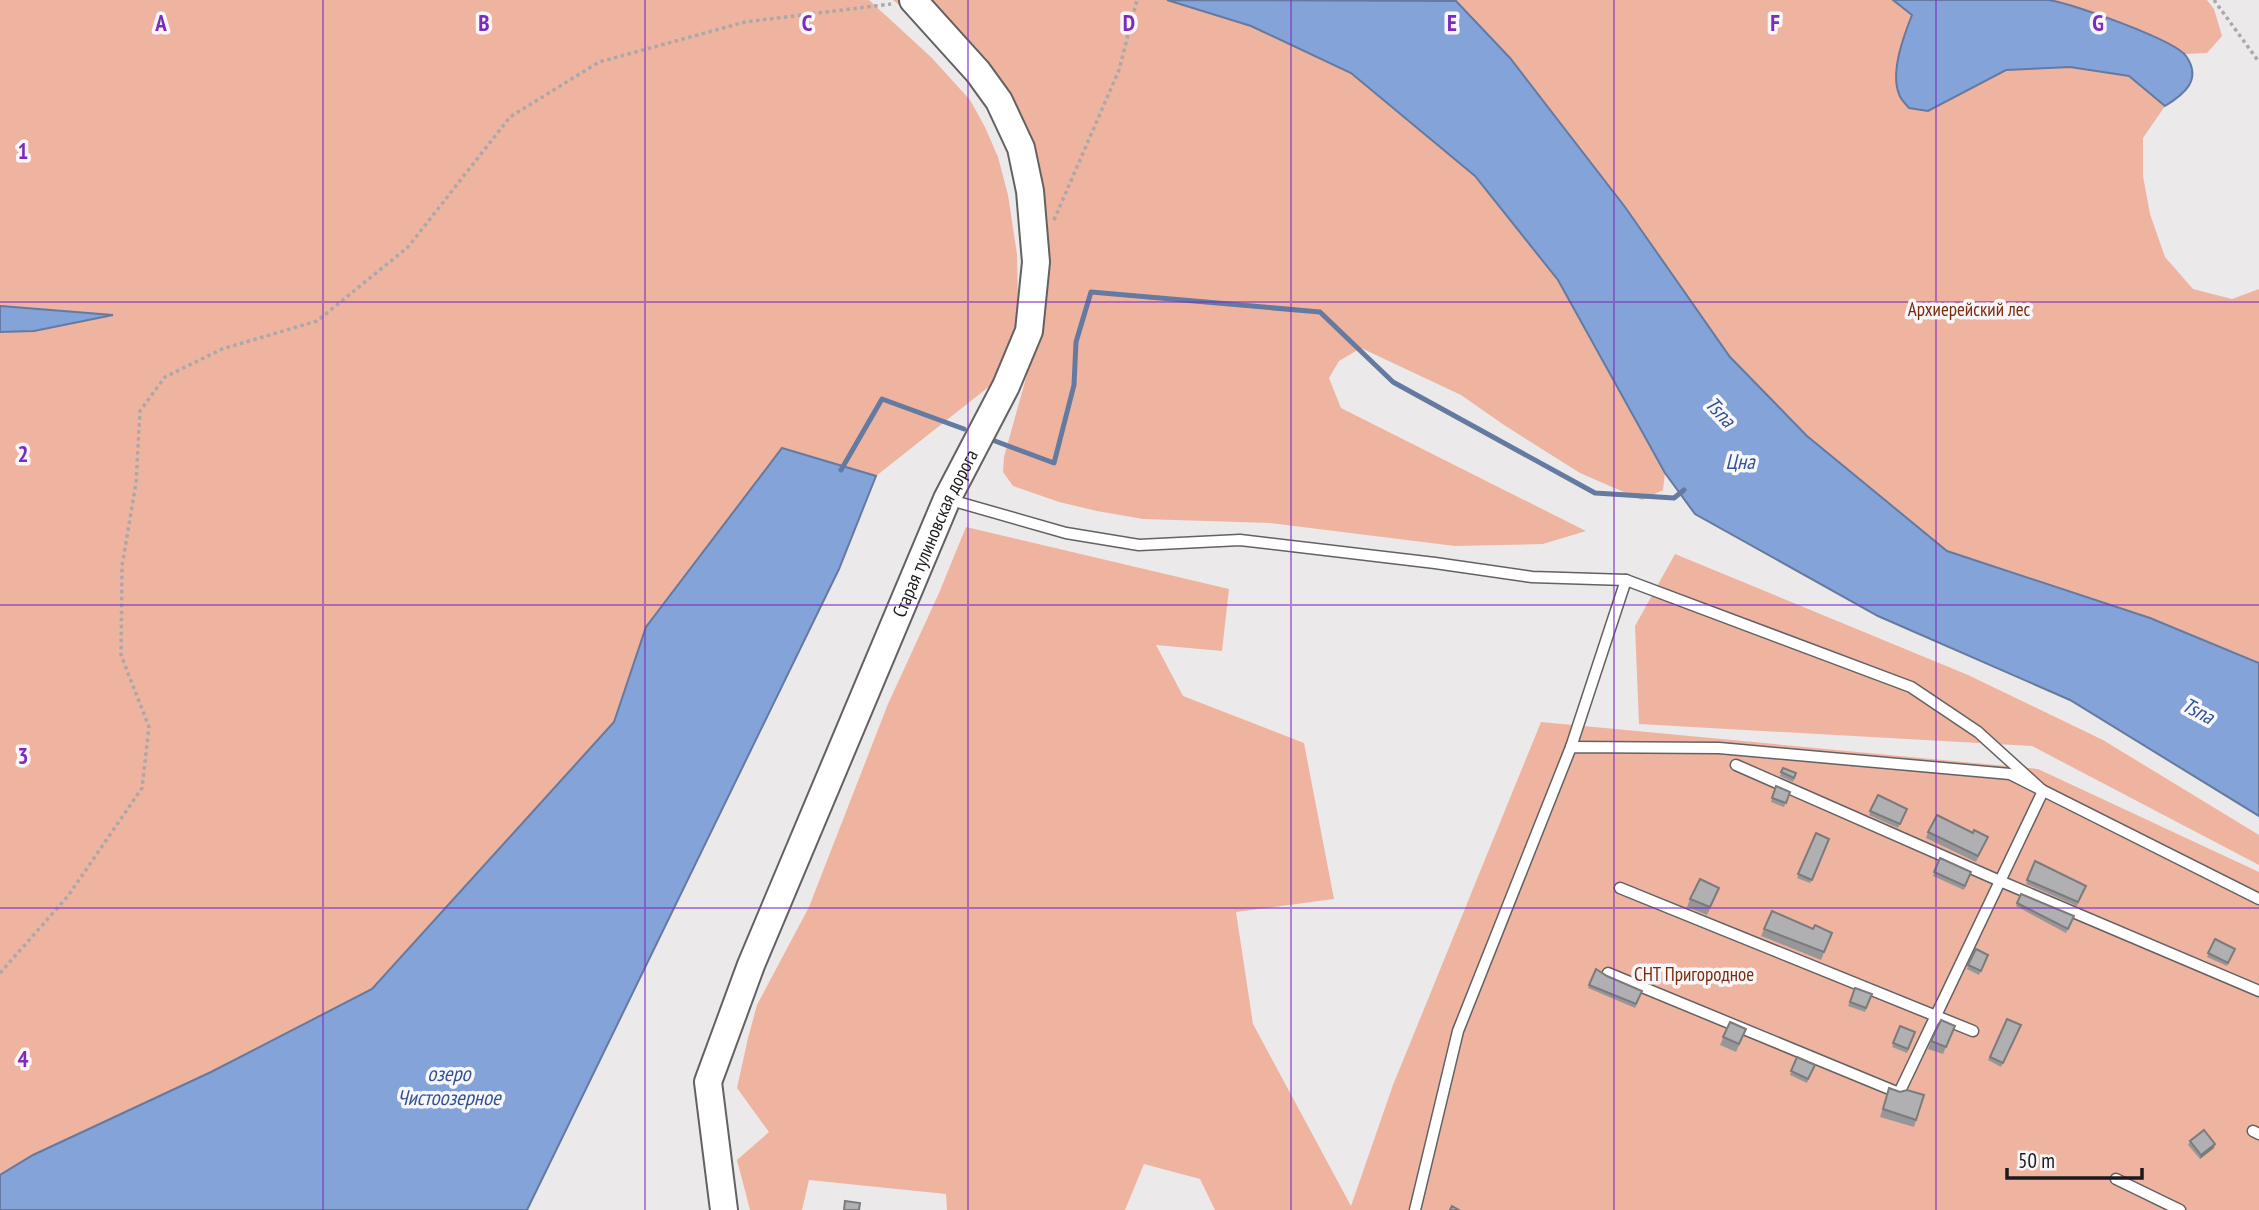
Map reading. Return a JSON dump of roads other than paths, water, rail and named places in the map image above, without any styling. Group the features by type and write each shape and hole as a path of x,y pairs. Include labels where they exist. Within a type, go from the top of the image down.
{"street":[{"name":"Старая тулиновская дорога","path":"724,1210 708,1082 751,965 947,499 1006,386 1029,331 1036,262 1030,191 1021,148 999,102 978,72 914,1"}],"lane":[{"path":"947,499 1066,533 1139,545 1240,540 1532,577 1626,580 1911,687 1978,732 2043,791"},
{"path":"1415,1210 1458,1031 1571,747 1626,580"},
{"path":"1571,747 1719,748 2010,774 2259,899"},
{"path":"1736,765 2259,991"},
{"path":"1608,973 1899,1093 2043,791"},
{"path":"1620,888 1973,1031"},
{"path":"2116,1179 2180,1210"}],"water":[{"name":"Цна","path":"1167,0 1456,1 1510,58 1625,207 1730,357 1807,436 1947,551 2150,618 2259,663 2259,816 2070,700 1878,616 1695,514 1665,473 1558,280 1475,176 1351,73 1251,26"},
{"path":"1893,0 2049,0 2061,3 2122,23 2178,49 2191,65 2192,79 2184,92 2165,106 2129,76 2070,67 2006,70 1928,111 1909,108 1900,96 1896,75 1899,54 1912,15"},
{"path":"0,306 113,315 34,331 0,332"},
{"name":"озеро Чистоозерное","path":"782,448 876,476 839,569 527,1210 0,1210 0,1175 33,1155 211,1072 372,989 614,722 646,627"}],"waterway":[{"path":"995,441 1054,463 1074,385 1076,342 1091,292 1320,312 1393,382 1595,493 1674,498 1684,490"},
{"path":"841,470 882,399 964,429"}],"park label":[{"name":"Архиерейский лес","path":"1969,309"},
{"name":"СНТ Пригородное","path":"1694,974"}],"water label":[{"name":"Tsna","path":"1720,412"},
{"name":"Tsna","path":"2198,711"}]}
